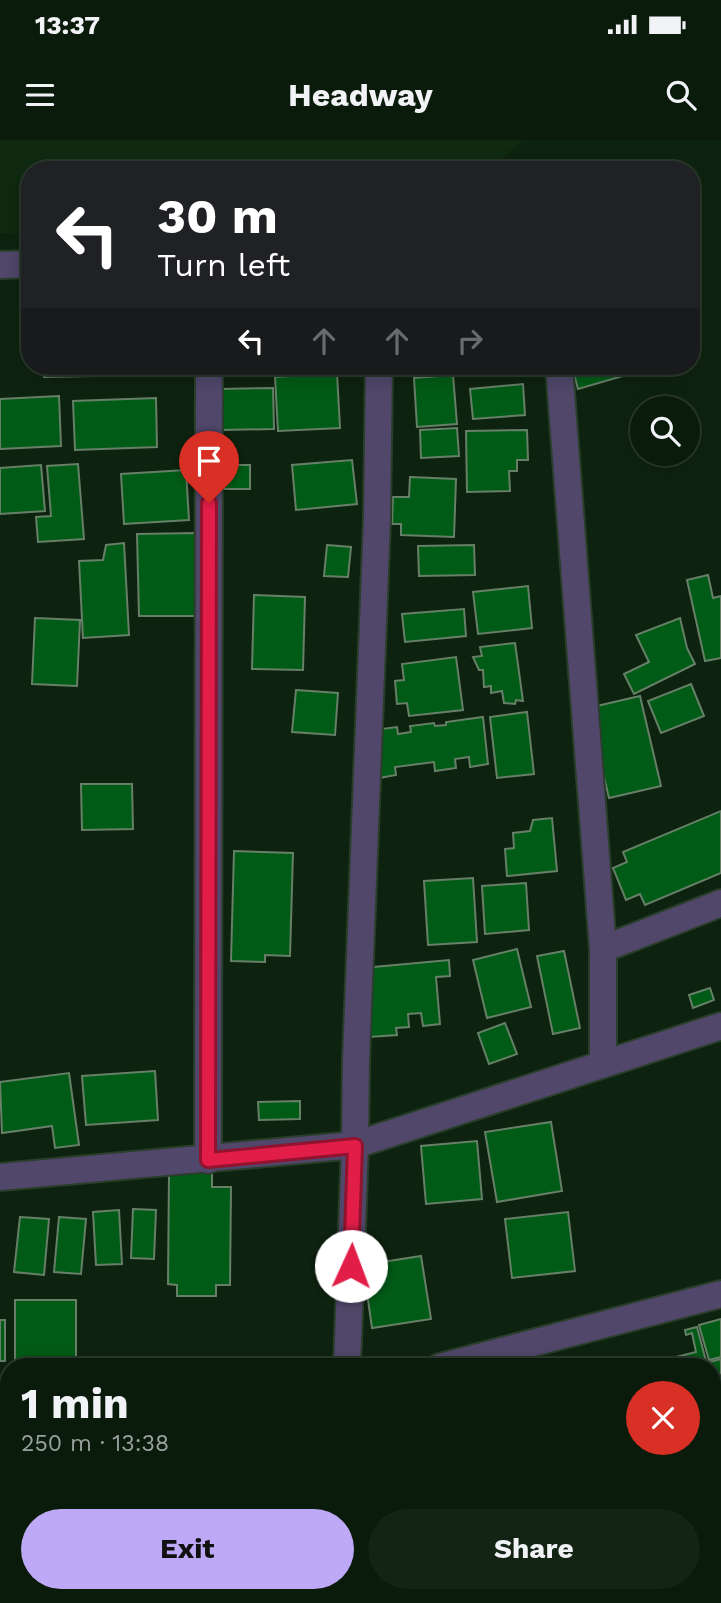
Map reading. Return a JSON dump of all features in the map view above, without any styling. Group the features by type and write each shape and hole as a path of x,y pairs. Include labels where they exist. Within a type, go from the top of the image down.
{"street":[{"path":"0,265 21,264"},
{"path":"208,1160 209,375"},
{"path":"347,1358 356,1047 377,519 379,375"},
{"path":"560,375 603,949 603,1064"},
{"path":"603,949 721,903"},
{"path":"0,1177 355,1146 721,1026"},
{"path":"475,1358 721,1294"}],"shaded area":[{"path":"0,140 523,140 500,161 21,161 21,234 0,233"}],"building":[{"path":"44,375 94,375 94,376"},
{"path":"337,375 340,428 278,431 275,377"},
{"path":"453,375 457,424 417,427 414,378"},
{"path":"574,375 626,375 578,389"},
{"path":"523,384 525,415 473,419 470,389"},
{"path":"273,388 274,429 221,430 220,389"},
{"path":"59,396 61,446 0,449 0,399"},
{"path":"156,398 157,447 75,450 73,401"},
{"path":"457,428 459,456 421,458 420,430"},
{"path":"527,430 528,460 517,460 517,471 509,471 510,491 467,492 466,431"},
{"path":"352,460 357,504 296,510 292,465"},
{"path":"78,464 84,539 38,542 36,517 51,516 47,466"},
{"path":"41,465 45,511 0,514 0,468"},
{"path":"222,465 250,465 250,489 222,489"},
{"path":"186,470 189,520 124,524 121,474"},
{"path":"410,477 456,479 454,537 401,535 401,524 392,524 393,497 409,497"},
{"path":"197,533 204,616 139,616 137,534"},
{"path":"124,543 129,635 83,638 79,561 103,560 106,545"},
{"path":"327,545 351,547 348,577 324,576"},
{"path":"474,545 475,575 419,576 418,546"},
{"path":"708,575 713,598 721,596 721,658 705,661 687,580"},
{"path":"528,586 532,628 478,634 473,592"},
{"path":"254,595 305,597 303,670 252,669"},
{"path":"464,609 466,636 405,642 402,614"},
{"path":"35,618 80,620 77,686 32,684"},
{"path":"680,618 687,648 695,664 634,694 624,674 649,662 636,635"},
{"path":"515,643 523,701 516,700 515,704 504,703 502,691 491,693 491,686 484,687 483,670 479,670 473,657 482,656 480,647"},
{"path":"456,657 463,710 409,716 407,703 397,704 395,681 404,680 402,664"},
{"path":"691,684 704,716 661,733 648,701"},
{"path":"296,690 338,693 335,735 292,732"},
{"path":"640,696 661,786 609,798 588,708"},
{"path":"527,712 534,774 497,778 490,717"},
{"path":"483,717 488,764 470,767 469,757 455,759 456,768 435,771 434,762 395,767 396,775 379,778 373,730 397,727 398,734 411,732 410,726 434,723 435,726 446,725 446,722"},
{"path":"81,784 132,784 133,829 82,830"},
{"path":"721,811 721,873 645,905 640,894 626,900 613,868 627,862 623,852"},
{"path":"552,818 557,871 507,876 505,849 514,848 513,833 530,831 533,820"},
{"path":"234,851 293,853 290,956 265,955 265,962 231,961"},
{"path":"473,878 477,942 428,945 424,881"},
{"path":"526,883 529,930 485,934 482,886"},
{"path":"517,949 531,1007 487,1018 473,960"},
{"path":"564,951 580,1028 553,1034 537,956"},
{"path":"449,960 450,976 436,977 440,1024 423,1026 421,1013 408,1014 409,1027 396,1028 397,1035 369,1037 363,968"},
{"path":"710,988 714,1000 693,1008 689,995"},
{"path":"505,1023 517,1054 489,1064 478,1033"},
{"path":"155,1071 158,1120 86,1125 82,1076"},
{"path":"69,1073 79,1145 55,1148 52,1126 2,1133 0,1082"},
{"path":"300,1101 300,1119 259,1120 258,1102"},
{"path":"551,1122 562,1191 497,1202 485,1132"},
{"path":"477,1141 482,1199 426,1204 421,1146"},
{"path":"169,1172 212,1172 212,1187 231,1187 230,1285 216,1285 216,1296 177,1296 177,1285 168,1284"},
{"path":"133,1209 156,1210 154,1259 131,1258"},
{"path":"119,1210 122,1264 96,1265 93,1212"},
{"path":"568,1212 575,1271 512,1278 505,1219"},
{"path":"20,1217 49,1219 44,1275 14,1272"},
{"path":"59,1217 86,1219 81,1274 54,1272"},
{"path":"421,1256 431,1319 372,1328 363,1265"},
{"path":"15,1300 76,1300 76,1358 15,1358"},
{"path":"721,1319 721,1357 708,1358 699,1325"},
{"path":"0,1320 5,1320 5,1358 0,1358"},
{"path":"697,1327 705,1358 672,1358 696,1352 692,1333 686,1335 685,1330"}],"route":[{"path":"209,503 208,1160 355,1146 351,1266"}]}
